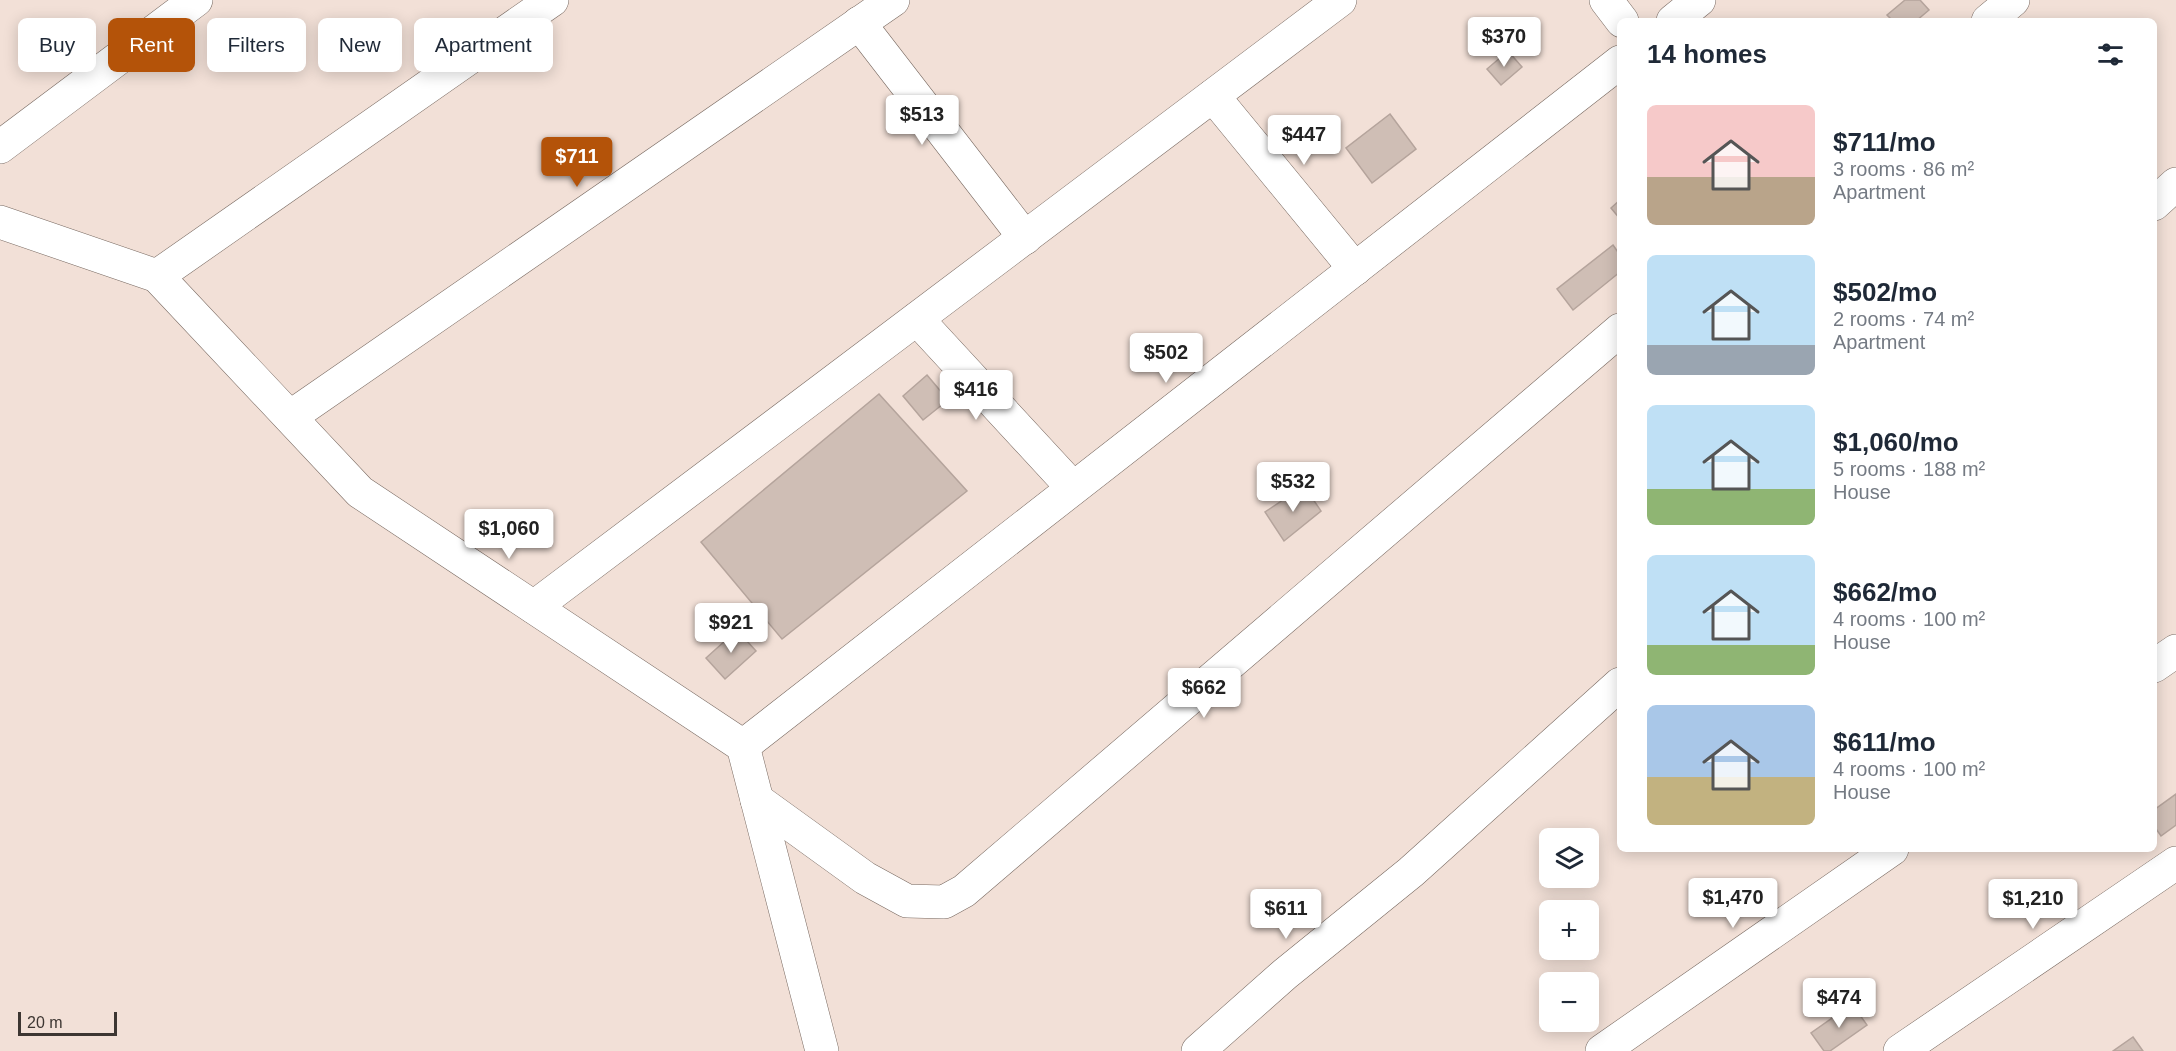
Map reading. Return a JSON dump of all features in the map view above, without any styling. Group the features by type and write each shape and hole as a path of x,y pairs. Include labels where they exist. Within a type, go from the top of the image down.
{"street":[{"path":"0,147 196,0"},
{"path":"157,276 552,0"},
{"path":"290,417 893,0"},
{"path":"534,607 1340,0"},
{"path":"1606,0 1620,18"},
{"path":"1677,18 1700,0"},
{"path":"1992,18 2013,0"},
{"path":"860,23 1024,238"},
{"path":"743,746 1617,64"},
{"path":"1213,96 1355,268"},
{"path":"2157,201 2176,184"},
{"path":"0,222 157,276 360,492 743,746 822,1051"},
{"path":"917,319 1073,488"},
{"path":"757,800 865,878 907,901 944,902 964,891 1617,333"},
{"path":"2157,664 2176,651"},
{"path":"1198,1051 1285,974 1411,872 1617,687"},
{"path":"1602,1051 1888,852"},
{"path":"1900,1051 2176,863"}],"building":[{"path":"1905,0 1920,0 1929,10 1920,18 1890,18 1887,15"},
{"path":"1508,51 1522,67 1501,85 1487,69"},
{"path":"1390,114 1416,149 1372,183 1346,148"},
{"path":"1617,203 1617,215 1611,208"},
{"path":"1613,245 1617,251 1617,274 1573,310 1557,289"},
{"path":"927,375 948,400 923,420 903,396"},
{"path":"879,394 967,491 782,639 701,542"},
{"path":"1304,486 1321,511 1284,541 1265,512"},
{"path":"737,630 756,651 725,679 706,658"},
{"path":"2176,794 2176,825 2161,836 2157,830 2157,808"},
{"path":"1852,1004 1867,1025 1830,1051 1824,1051 1811,1033"},
{"path":"2133,1037 2143,1051 2113,1051"}]}
